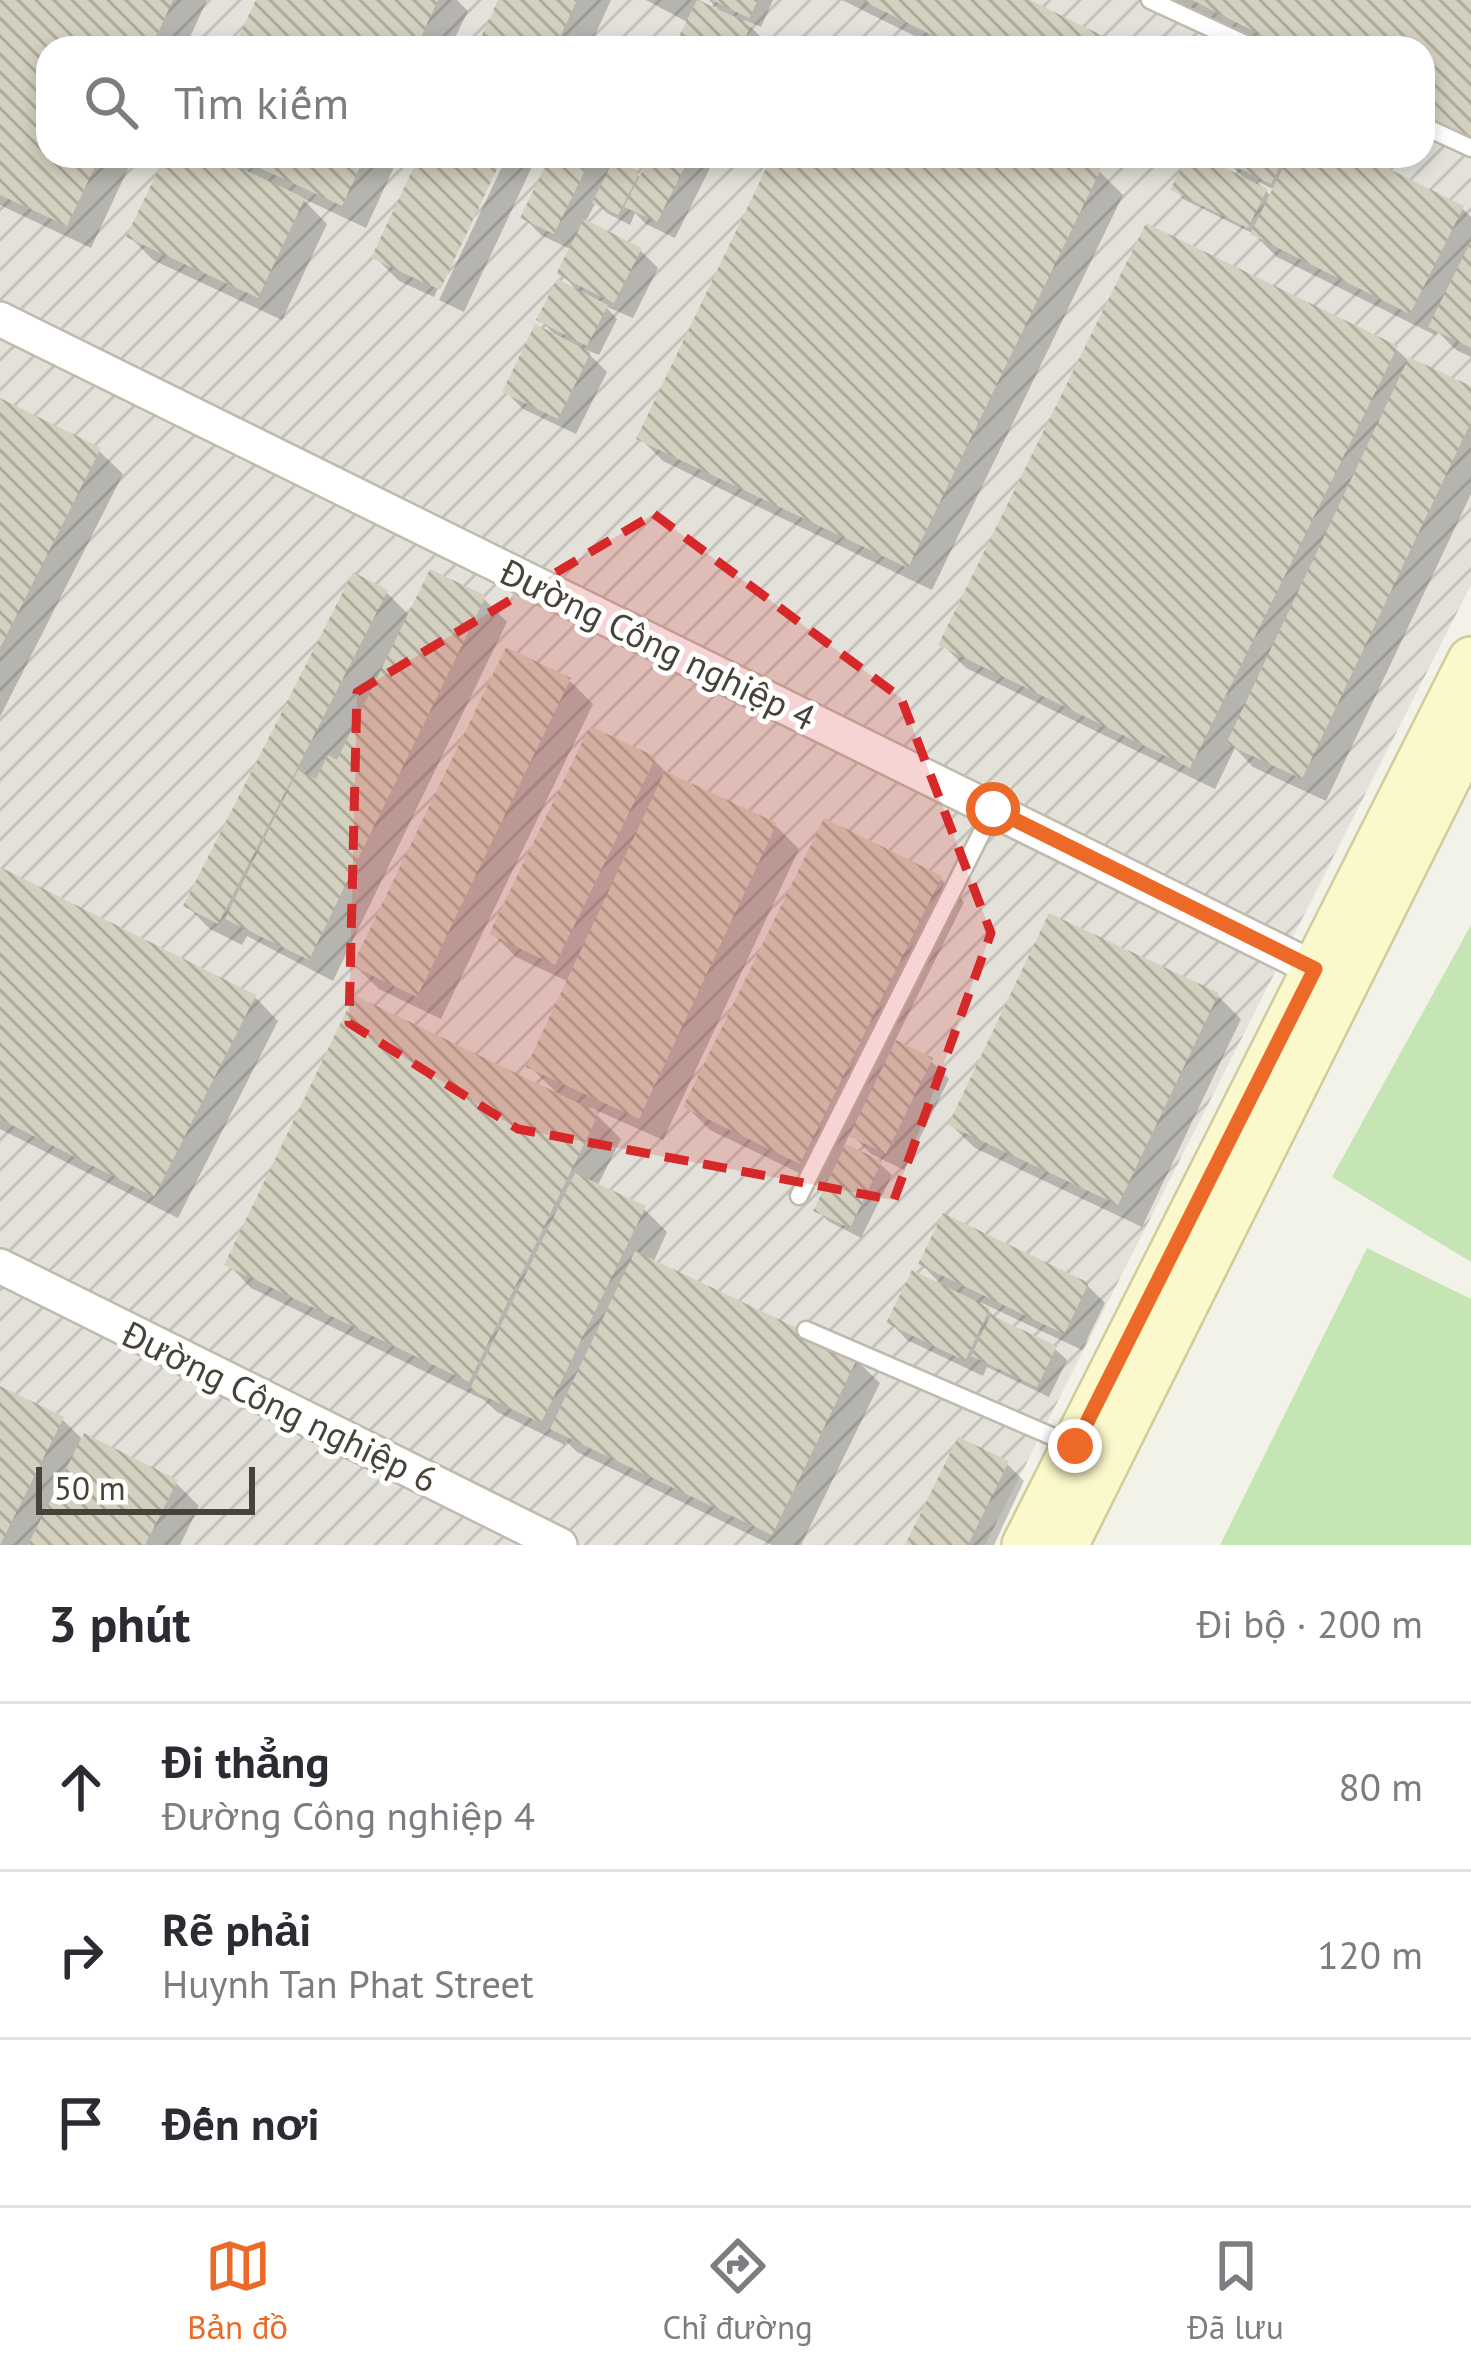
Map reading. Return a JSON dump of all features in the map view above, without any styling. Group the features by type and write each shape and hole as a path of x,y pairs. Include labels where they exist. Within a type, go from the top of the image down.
{"street":[{"name":"Đường Công nghiệp 4","path":"0,320 1330,976"},
{"path":"1024,1545 1091,1454 1462,721 1471,660"},
{"name":"Đường Công nghiệp 6","path":"0,1266 560,1545"},
{"path":"1066,1545 1091,1454"}],"lane":[{"path":"1150,0 1228,36"},
{"path":"1435,132 1471,148"},
{"path":"799,1196 993,809"},
{"path":"806,1330 1091,1454"}],"highlighted area":[{"path":"654,514 901,698 991,933 894,1200 518,1129 349,1023 357,692"}],"shaded area":[{"path":"0,0 1471,0 1471,585 985,1545 0,1545"}],"green space":[{"path":"1471,925 1471,1262 1332,1177"},
{"path":"1367,1248 1471,1299 1471,1545 1220,1545"}],"building":[{"path":"0,0 173,0 156,36 36,36 36,168 94,168 67,226 0,195"},
{"path":"256,0 438,0 422,36 239,36"},
{"path":"498,0 577,0 560,36 482,36"},
{"path":"697,0 752,24 746,36 679,36"},
{"path":"712,0 758,0 749,18"},
{"path":"861,0 1030,0 1103,36 934,36"},
{"path":"1192,0 1471,0 1471,141 1435,123 1435,36 1263,36"},
{"path":"159,168 241,168 305,198 258,298 126,237"},
{"path":"260,168 359,168 342,206"},
{"path":"413,168 497,168 440,290 371,258"},
{"path":"544,168 586,168 554,234 520,218"},
{"path":"610,168 640,172 618,215 592,203"},
{"path":"644,168 684,168 657,222 624,207"},
{"path":"766,168 1101,169 908,568 636,439"},
{"path":"1181,168 1225,168 1267,189 1248,228 1170,190"},
{"path":"1238,168 1279,168 1271,184"},
{"path":"1283,168 1387,168 1464,206 1410,314 1250,234"},
{"path":"584,219 642,248 614,303 556,274"},
{"path":"1146,223 1398,346 1190,768 938,645"},
{"path":"1471,241 1471,348 1428,327"},
{"path":"557,279 608,305 587,346 536,320"},
{"path":"535,324 591,352 558,419 502,392"},
{"path":"1409,357 1471,386 1471,422 1302,779 1226,744"},
{"path":"0,398 101,448 0,648"},
{"path":"430,569 486,596 309,960 225,919 298,770 316,779 328,755 337,760"},
{"path":"353,572 388,590 218,924 183,906"},
{"path":"506,647 571,678 417,997 352,966"},
{"path":"590,726 656,757 555,965 489,934"},
{"path":"665,771 777,823 639,1119 526,1067"},
{"path":"824,818 942,876 800,1164 683,1107"},
{"path":"0,867 256,995 154,1197 0,1119"},
{"path":"1049,913 1219,993 1118,1205 948,1125"},
{"path":"354,995 599,1113 469,1382 224,1265"},
{"path":"896,1040 933,1058 886,1154 849,1136"},
{"path":"846,1144 882,1161 850,1228 813,1211"},
{"path":"575,1173 646,1206 541,1423 470,1389"},
{"path":"943,1213 1089,1283 1064,1334 918,1264"},
{"path":"635,1251 858,1357 772,1535 550,1429"},
{"path":"912,1270 990,1308 965,1361 886,1323"},
{"path":"991,1315 1057,1346 1037,1387 971,1356"},
{"path":"0,1386 64,1417 0,1545"},
{"path":"84,1433 178,1480 145,1545 28,1545"},
{"path":"958,1437 1009,1461 968,1545 905,1545"}],"route":[{"path":"993,809 1315,969 1075,1446"}]}
